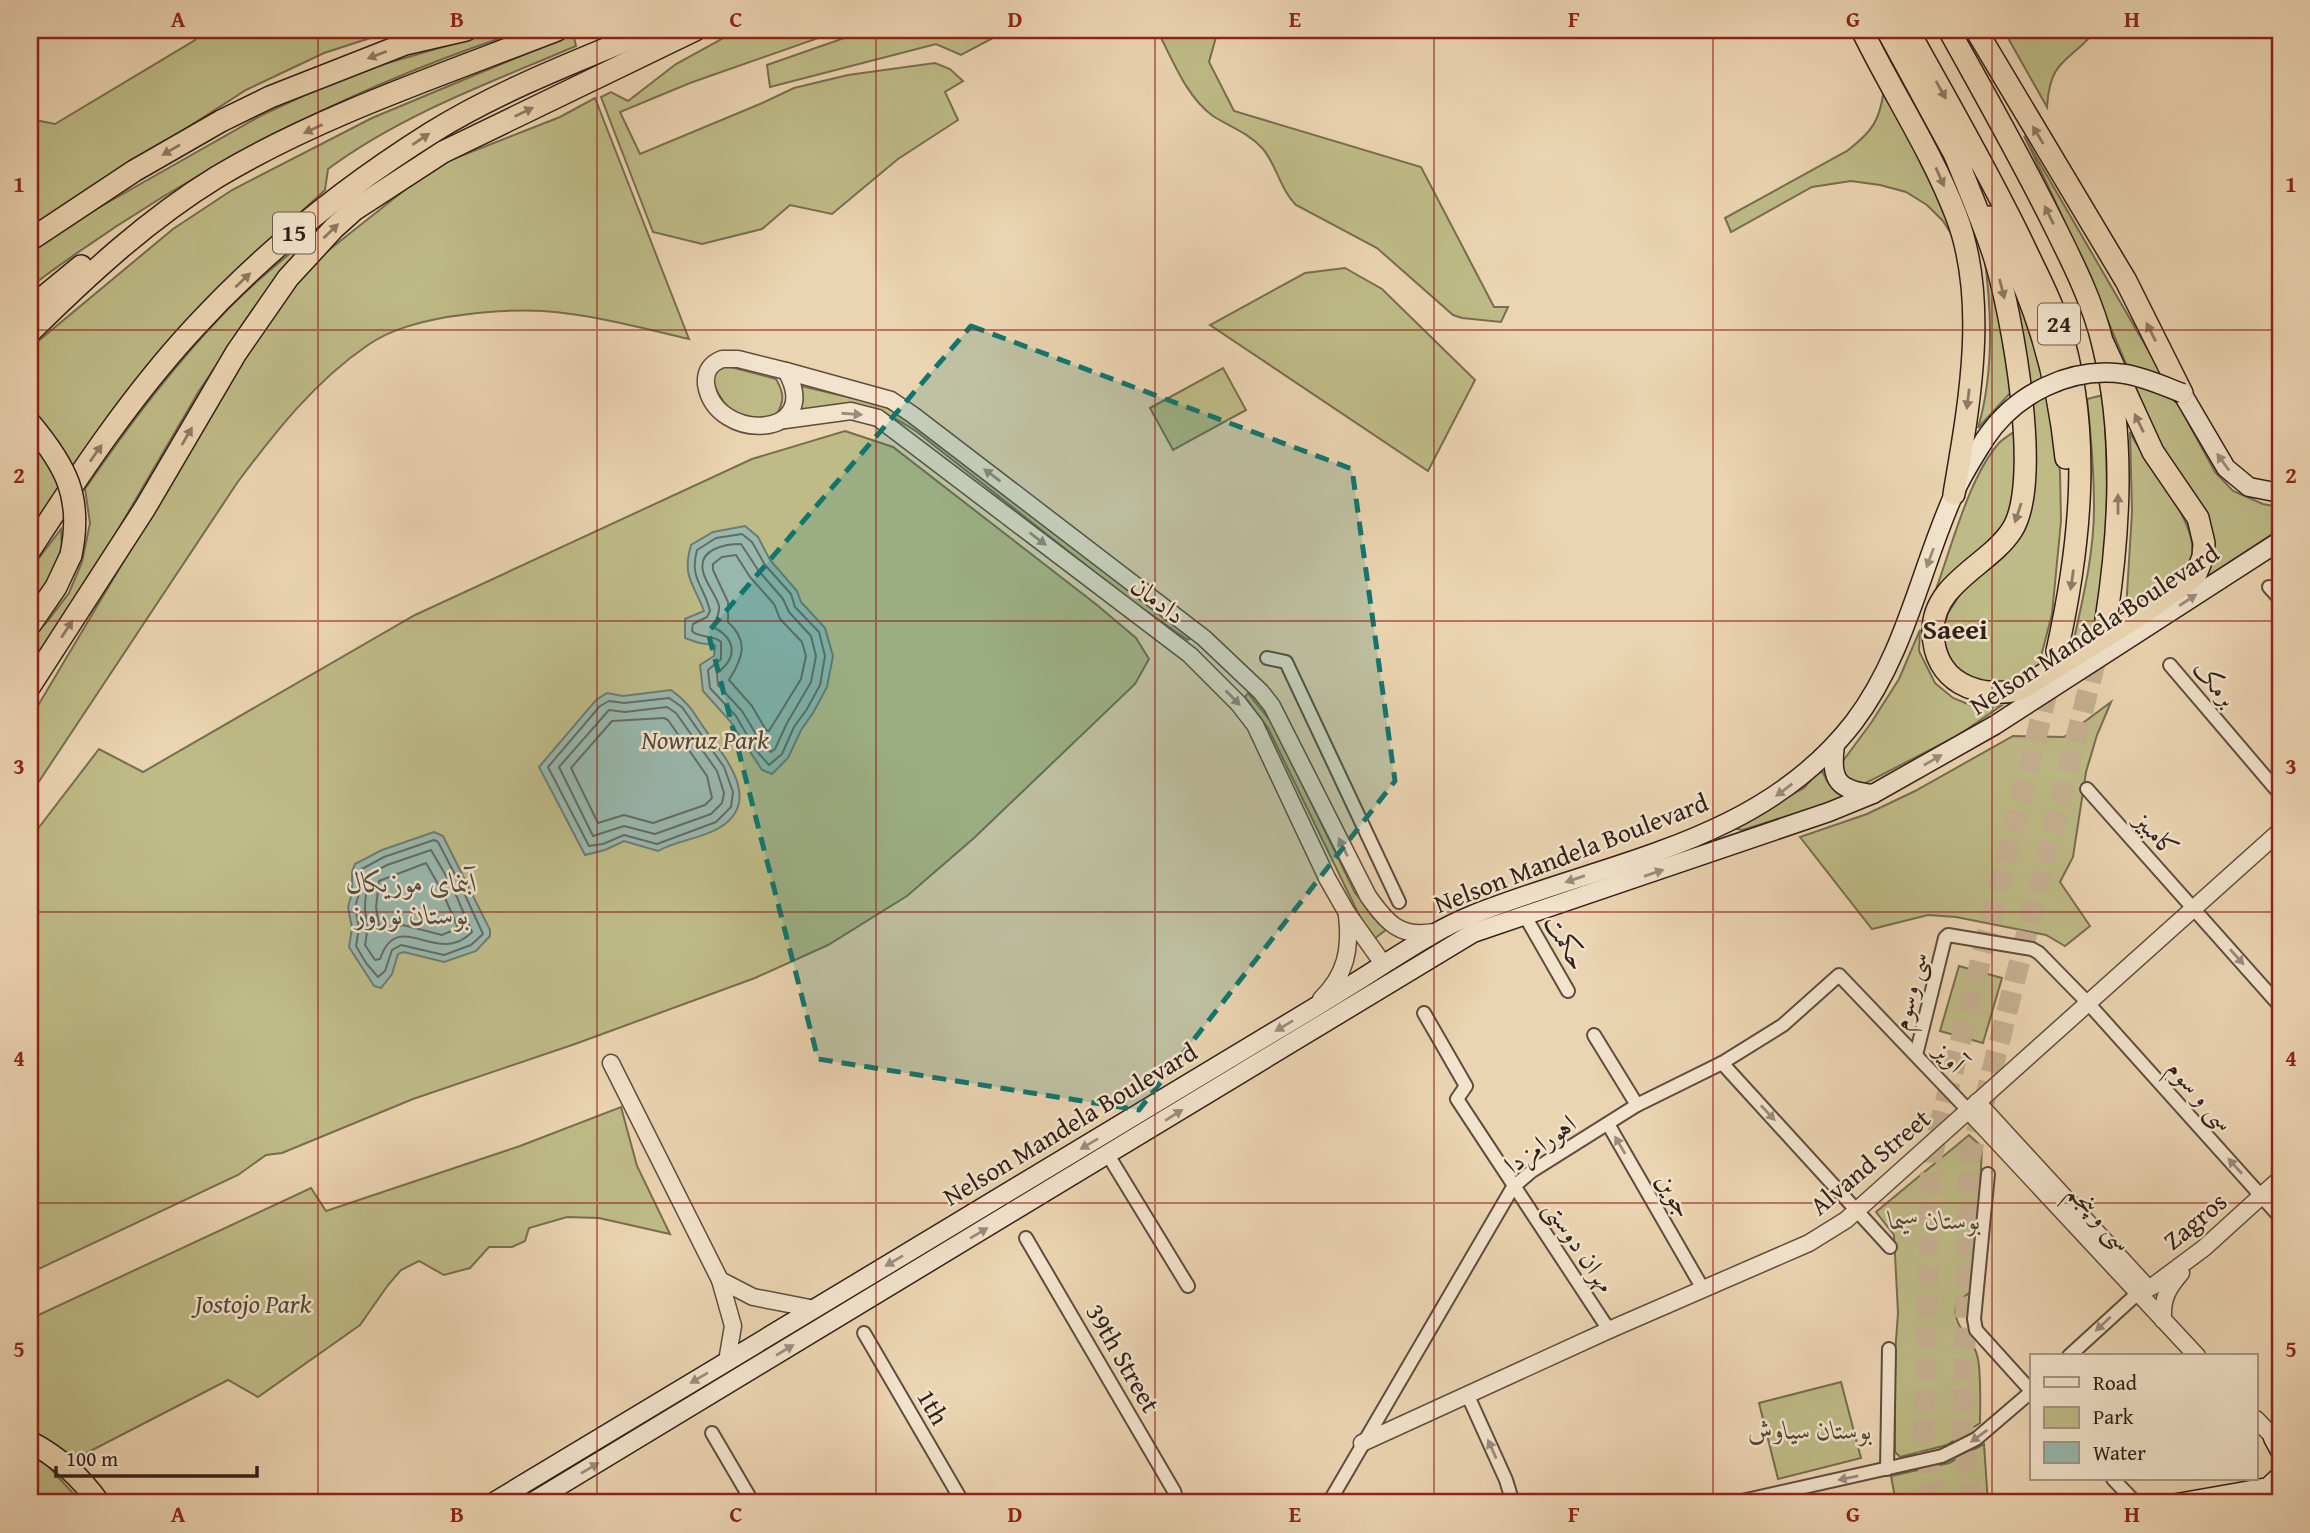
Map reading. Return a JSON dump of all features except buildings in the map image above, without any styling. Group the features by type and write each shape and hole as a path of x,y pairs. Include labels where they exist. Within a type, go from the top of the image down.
{"highway":[{"path":"30,240 134,171 221,121 270,97 405,44 466,30"},
{"path":"30,308 76,269 137,233 217,178 264,152 401,90 558,30"},
{"name":"15","path":"30,550 111,431 176,349 215,307 314,216 395,156 475,107 652,30"},
{"path":"30,686 145,508 236,353 288,278 334,228 354,210 443,152 695,30"},
{"path":"1862,30 1936,168 1957,217 1969,263 1973,351 1954,494"},
{"path":"1887,30 2007,247 2031,299 2046,344 2059,401 2076,550"},
{"name":"24","path":"1908,30 2006,209 2045,288 2058,321 2075,399 2080,479 2076,550 2057,651"},
{"name":"24","path":"1949,30 2033,182 2074,267 2103,343 2112,394 2118,504 2115,559 2106,620"},
{"path":"1976,30 2126,281 2182,393"},
{"path":"1955,155 1981,218 2005,297 2026,447 2021,509 2013,529 2001,544 1970,569 1950,590 1937,612 1933,631 1936,652 1946,674 1980,692 2000,694 2019,690 2188,582 2196,574 2203,557 2204,543 2198,518 2153,452 2103,343"},
{"path":"30,332 106,258 137,233"},
{"path":"30,423 55,456 72,492 76,519 71,555 56,587 30,625"},
{"path":"30,1442 48,1451 72,1469 99,1503"}],"main road":[{"name":"Nelson Mandela Boulevard","path":"492,1503 1312,1009 1434,932 1502,904 1680,843 1724,824 1779,794 1835,745 1854,721 1886,670 1954,494 1984,439 2004,413 2023,398 2059,381 2093,374 2127,374 2182,393"},
{"path":"2182,393 2226,468 2249,487 2280,493"},
{"name":"Nelson Mandela Boulevard","path":"531,1503 1473,933 1686,862 1873,794 1995,725 2280,541"},
{"path":"1835,745 1833,766 1840,785 1850,790 1873,794"},
{"path":"1724,824 1719,832 1720,837 1726,844 1731,845"},
{"path":"1680,843 1693,848 1692,857 1686,862"},
{"path":"1384,965 1415,957 1473,933"},
{"path":"2177,1503 2268,1487 2280,1476"},
{"path":"2242,1503 2280,1495"}],"street":[{"path":"722,359 738,359 786,371 796,397 793,408 785,420 768,426 749,426 729,419 713,402 706,382 707,371 713,363 722,359"},
{"name":"دادمان","path":"786,371 891,400 1055,522 1204,638 1272,706 1375,907 1404,932 1434,932"},
{"name":"دادمان","path":"785,420 851,411 878,418 1190,655 1238,703 1255,725 1317,857 1347,912 1384,965"},
{"path":"2269,587 2280,599"},
{"path":"1267,657 1286,662 1399,902"},
{"path":"1211,675 1228,660"},
{"name":"برمک","path":"2170,665 2280,794"},
{"name":"کامبیز","path":"2087,789 2280,1006"},
{"name":"Alvand Street","path":"1362,1443 1609,1330 1809,1243 1857,1210 2280,831"},
{"path":"1312,1009 1332,989 1344,970 1350,935 1347,912"},
{"name":"حکمت","path":"1525,916 1568,991"},
{"name":"سی وسوم","path":"1916,1055 1945,938 1948,935 2035,950 2088,1003"},
{"name":"آویز","path":"1839,975 1916,1055 1972,1106"},
{"name":"اهورامزدا","path":"1362,1443 1513,1188 1532,1171 1637,1105 1722,1063 1783,1025 1839,975"},
{"name":"سی و سوم","path":"2088,1003 2280,1217"},
{"name":"مهران دوستی","path":"1424,1013 1465,1086 1457,1099 1513,1188 1609,1330"},
{"path":"1594,1035 1637,1105"},
{"path":"611,1063 720,1280 733,1326 727,1362"},
{"path":"1722,1063 1890,1247"},
{"name":"سی و پنجم","path":"1972,1106 2143,1291 2163,1320 2195,1354"},
{"name":"جوین","path":"1608,1124 1703,1289"},
{"path":"1108,1155 1188,1286"},
{"path":"1988,1174 1974,1319 1976,1330 2030,1390"},
{"name":"Zagros","path":"2143,1291 2204,1248 2280,1179"},
{"name":"39th Street","path":"1026,1238 1174,1491 1178,1503"},
{"path":"2163,1320 2165,1293 2204,1248"},
{"path":"720,1280 753,1297 816,1309"},
{"path":"2071,1354 2143,1291"},
{"name":"1th","path":"864,1333 963,1503"},
{"path":"1887,1469 1889,1349"},
{"path":"1733,1503 1942,1456 1976,1439 2030,1392"},
{"path":"1468,1396 1506,1480 1513,1503"},
{"path":"2258,1421 2278,1444"},
{"path":"712,1433 753,1503"},
{"path":"1331,1499 1362,1443"},
{"path":"2114,1480 2136,1503"}],"highlighted area":[{"path":"971,326 1352,469 1395,781 1139,1110 818,1059 708,632"}],"green space":[{"path":"197,30 395,30 324,53 246,90 30,229 30,119 55,124 195,40"},
{"path":"501,30 504,37 379,85 257,143 140,211 30,287 30,250 91,212 262,115 350,74"},
{"path":"733,30 841,30 690,83 620,112 640,154 794,88 848,75 935,63 950,69 963,81 945,92 958,120 898,159 832,214 790,205 762,229 702,244 653,232 601,97 611,92 628,101 676,64"},
{"path":"867,30 1008,30 961,55 936,44 770,87 767,65"},
{"path":"1157,30 1218,30 1209,62 1234,111 1421,167 1494,307 1508,307 1501,322 1453,315 1377,248 1296,205 1258,143 1213,116 1195,98 1180,76"},
{"path":"2096,30 2057,69 2052,79 2047,107 2004,31 2035,37"},
{"path":"573,34 576,46 417,115 356,149 328,169 325,190 224,282 173,342 30,532 30,348 173,229 232,190 372,118"},
{"path":"1884,89 1933,179 1957,243 1943,221 1927,205 1906,192 1851,181 1812,187 1731,232 1725,218 1847,151 1863,137 1874,124"},
{"path":"595,98 689,339 579,315 519,310 426,321 396,330 368,345 313,391 281,426 237,483 30,795 30,719 238,362 283,298 320,257 416,181 448,161 560,117"},
{"path":"2024,136 2155,362 2215,472 2233,491 2263,504 2280,507 2280,529 2199,582 2208,559 2096,293"},
{"path":"321,228 261,299 199,391 91,576 30,668 30,638 46,623 69,593 82,562 90,523 85,489 151,398 205,334 247,290"},
{"path":"1983,247 1991,263 2012,391 1978,428 1987,384 1990,338"},
{"path":"1345,268 1382,289 1475,380 1428,471 1210,325 1305,273"},
{"path":"2015,292 2022,295 2052,402 2060,472 2061,521 2052,614 2039,664 2031,673 1999,689 1962,674 1951,661 1944,644 1943,629 1948,613 1967,584 2030,503 2036,464"},
{"path":"723,365 776,379 782,397 776,415 749,418 729,408 723,402 713,380 713,372"},
{"path":"1223,368 1246,410 1173,450 1150,408"},
{"path":"801,386 882,405 905,418 1191,637 1188,640 1133,602 917,432 887,414 860,405 847,404 816,408 798,414 803,399"},
{"path":"2103,395 2107,512 2100,600 2096,629 2072,648 2092,543 2094,494 2087,399"},
{"path":"2017,430 2018,481 2007,521 1941,591 1936,589 1962,513 1979,474 1999,443"},
{"name":"Nowruz Park","path":"845,431 893,447 1136,638 1149,659 1135,684 974,838 907,896 828,945 755,978 575,1044 413,1099 282,1153 266,1155 238,1175 30,1273 30,839 99,749 143,772 415,615 752,459"},
{"path":"2130,432 2176,504 2192,544 2191,561 2182,576 2126,610 2132,512"},
{"path":"61,529 60,565 30,616 30,570"},
{"path":"1920,630 1919,651 1935,683 1953,698 1975,707 2001,706 1957,736 1864,784 1849,783 1840,765 1899,679"},
{"path":"1248,693 1273,724 1355,893 1387,929 1374,939 1362,921 1268,728 1245,697"},
{"path":"2111,702 2086,772 2073,857 2060,882 2090,926 2065,946 2046,935 1956,917 1928,915 1872,929 1800,837 1867,814 1915,791 2013,736 2064,737"},
{"path":"1823,772 1833,787 1849,796 1743,830 1736,829 1736,824 1804,788 1817,773"},
{"path":"1959,966 2002,978 1983,1043 1940,1031"},
{"name":"Jostojo Park","path":"621,1107 637,1166 670,1234 599,1218 567,1217 529,1228 525,1241 512,1247 489,1247 470,1268 444,1275 419,1261 401,1270 360,1325 258,1397 228,1380 71,1461 30,1435 30,1319 311,1188 326,1211 520,1146"},
{"name":"بوستان سیما","path":"1969,1135 1982,1147 1979,1212 1971,1292 1958,1302 1956,1313 1959,1325 1978,1358 1980,1423 1947,1445 1900,1457 1895,1452 1895,1354 1898,1313 1894,1235 1876,1212"},
{"name":"بوستان سیاوش","path":"1841,1382 1861,1458 1778,1479 1759,1403"},
{"path":"1984,1444 1988,1503 1896,1503 1891,1476 1949,1463"},
{"path":"30,1452 48,1466 82,1503 30,1503"}],"water":[{"path":"745,526 758,537 770,560 797,591 801,602 825,628 833,656 827,687 788,758 772,774 762,770 730,721 703,691 700,665 714,656 715,645 685,638 685,619 704,611 688,572 691,545 713,532"},
{"path":"671,690 693,711 725,757 737,782 740,795 738,807 731,818 719,828 658,851 624,841 585,855 539,767 596,700 607,693 623,696"},
{"name":"آبنمای موزیکال بوستان نوروز","path":"434,832 443,836 490,930 490,936 476,951 444,962 404,952 398,954 392,974 381,988 374,986 349,947 352,928 348,907 355,864 382,850"}],"tunnel":[{"path":"1972,1503 1963,1436 1969,1162 2099,647"},
{"path":"1933,1503 1924,1430 1931,1160 2051,677"}],"district":[{"name":"Saeei","path":"1955,629"}]}
